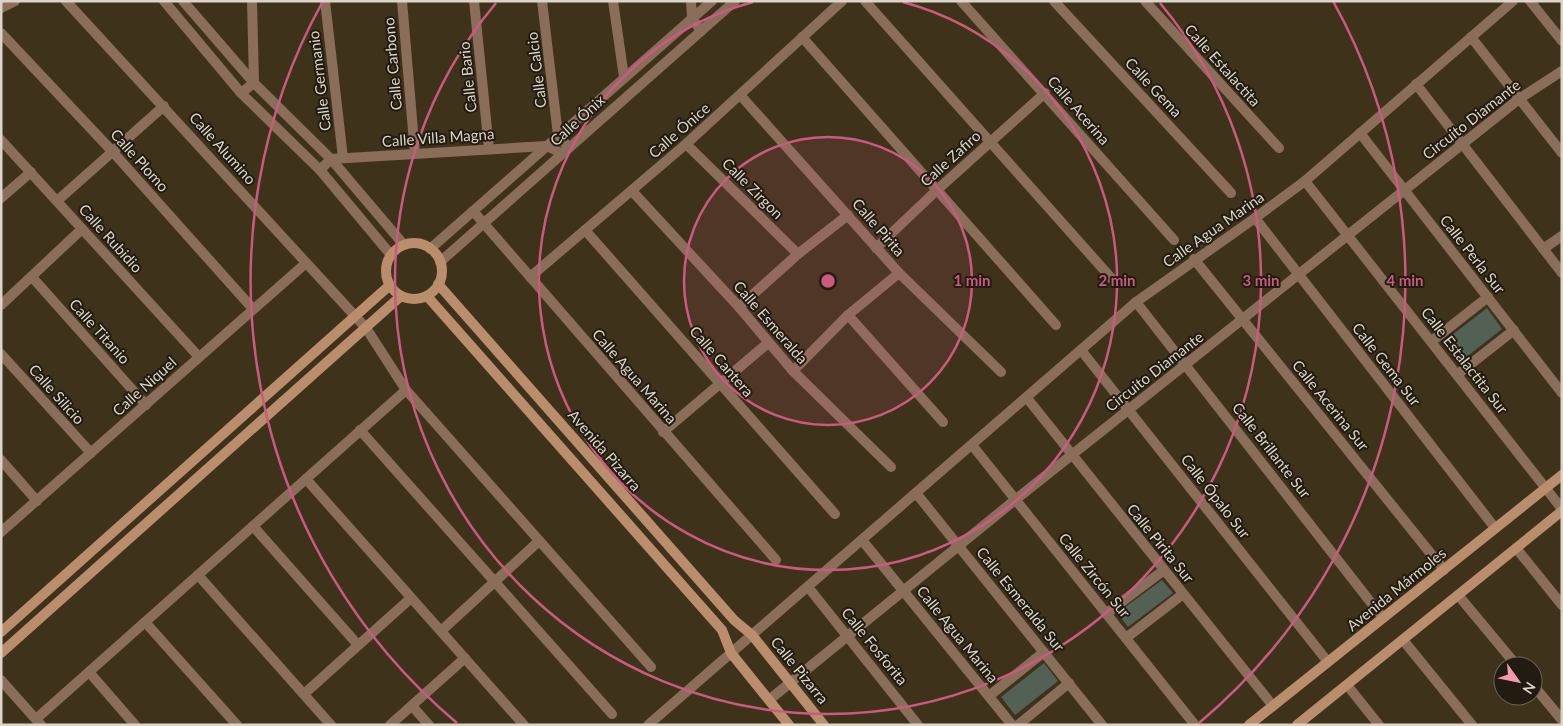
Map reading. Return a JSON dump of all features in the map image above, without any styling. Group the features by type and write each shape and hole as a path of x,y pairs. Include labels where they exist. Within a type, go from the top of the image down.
{"street":[{"path":"1,8 15,1"},
{"name":"Calle Alumino","path":"66,1 366,328 406,390 651,667"},
{"path":"164,1 241,93 320,170 391,255"},
{"path":"183,1 254,82 331,159 404,246"},
{"path":"252,1 254,82"},
{"name":"Calle Germanio","path":"325,1 343,158"},
{"name":"Calle Carbono","path":"402,1 415,154"},
{"name":"Calle Bario","path":"474,1 489,149"},
{"name":"Calle Calcio","path":"542,1 558,136"},
{"path":"613,1 624,77"},
{"path":"691,1 692,18 701,31"},
{"name":"Calle Ónix","path":"430,249 712,1"},
{"name":"Calle Ónix","path":"440,262 735,1"},
{"name":"Calle Ónice","path":"530,277 741,96 842,1"},
{"path":"865,1 1112,279"},
{"name":"Calle Acerina","path":"961,1 1174,240"},
{"name":"Calle Gema","path":"1054,1 1231,193"},
{"name":"Calle Estalactita","path":"1145,1 1279,148"},
{"name":"Calle Agua Marina","path":"648,725 1136,302 1194,259 1256,218 1305,181 1513,1"},
{"path":"1530,1 1562,41"},
{"name":"Calle Plomo","path":"1,33 112,151 253,309"},
{"path":"802,37 1056,325"},
{"path":"1471,37 1562,153"},
{"name":"Circuito Diamante","path":"769,700 1243,318 1520,99 1562,71"},
{"path":"241,93 254,82"},
{"path":"1416,84 1562,273"},
{"name":"Calle Zafiro","path":"876,248 937,190 1045,93"},
{"name":"Calle Pirita","path":"741,96 899,273 1001,372"},
{"path":"57,201 164,106"},
{"name":"Calle Perla Sur","path":"1360,133 1562,393"},
{"path":"558,136 566,151"},
{"name":"Calle Rubidio","path":"1,140 199,357"},
{"name":"Calle Zirgon","path":"686,144 798,254"},
{"path":"546,146 566,151"},
{"name":"Calle Villa Magna","path":"331,159 546,146"},
{"path":"320,170 331,159"},
{"path":"1,198 31,172"},
{"name":"Calle Estalactita Sur","path":"1305,181 1458,374 1562,510"},
{"name":"Calle Esmeralda","path":"632,191 739,307 793,371 891,468"},
{"name":"Calle Agua Marina","path":"473,211 776,560"},
{"path":"739,307 798,254 848,216"},
{"name":"Calle Gema Sur","path":"1256,218 1495,528"},
{"path":"1,305 82,229"},
{"name":"Calle Cantera","path":"585,230 835,514"},
{"path":"1544,249 1562,236"},
{"path":"415,244 430,249 440,262 442,273 438,284 427,296 412,299 401,296 390,285 386,270 391,255 404,246 415,244"},
{"name":"Calle Acerina Sur","path":"1194,259 1444,570"},
{"name":"Calle Niquel","path":"1,532 306,263"},
{"path":"793,371 848,315 899,273"},
{"name":"Calle Titanio","path":"32,277 146,405"},
{"name":"Avenida Pizarra","path":"438,284 734,620 752,634"},
{"path":"1,632 390,285"},
{"path":"1,653 401,296"},
{"name":"Avenida Pizarra","path":"427,296 722,630 731,653"},
{"path":"1432,341 1488,297"},
{"name":"Calle Brillante Sur","path":"1136,302 1187,364 1383,618"},
{"path":"848,315 944,422"},
{"path":"1458,374 1514,330"},
{"path":"664,432 768,343"},
{"name":"Calle Ópalo Sur","path":"1081,350 1328,662"},
{"name":"Calle Silicio","path":"1,354 91,453"},
{"path":"1,680 38,722 89,672 406,390"},
{"path":"525,406 537,396"},
{"name":"Calle Pirita Sur","path":"1027,398 1273,706"},
{"path":"229,430 239,441"},
{"path":"360,430 612,714"},
{"name":"Calle Zircón Sur","path":"972,445 1195,725"},
{"path":"1,460 37,501"},
{"name":"Avenida Mármoles","path":"1249,725 1562,475"},
{"path":"306,479 524,725"},
{"name":"Calle Esmeralda Sur","path":"916,493 1102,725"},
{"path":"618,510 630,500"},
{"path":"1297,725 1562,510"},
{"path":"252,526 358,645"},
{"path":"106,538 117,550"},
{"name":"Calle Agua Marina","path":"862,540 1012,725"},
{"path":"441,631 539,541"},
{"path":"1516,548 1562,605"},
{"path":"1107,613 1164,570"},
{"path":"198,575 331,725"},
{"name":"Calle Fosforita","path":"808,587 918,725"},
{"path":"1126,638 1183,594"},
{"path":"1458,595 1509,656"},
{"path":"304,694 411,598"},
{"path":"722,630 734,620"},
{"path":"145,622 237,725"},
{"name":"Calle Pizarra","path":"752,634 824,725"},
{"path":"1403,640 1472,725"},
{"path":"989,696 1044,652"},
{"path":"731,653 789,725"},
{"path":"390,725 465,658"},
{"path":"89,672 135,725"},
{"path":"1018,725 1069,683"},
{"path":"1346,685 1379,725"},
{"path":"1543,697 1562,720"},
{"path":"412,706 429,725"}],"green space":[{"path":"1487,308 1502,329 1460,362 1443,342"},
{"path":"1162,580 1173,593 1128,627 1117,613"},
{"path":"1044,663 1058,681 1015,715 1001,697"}]}
